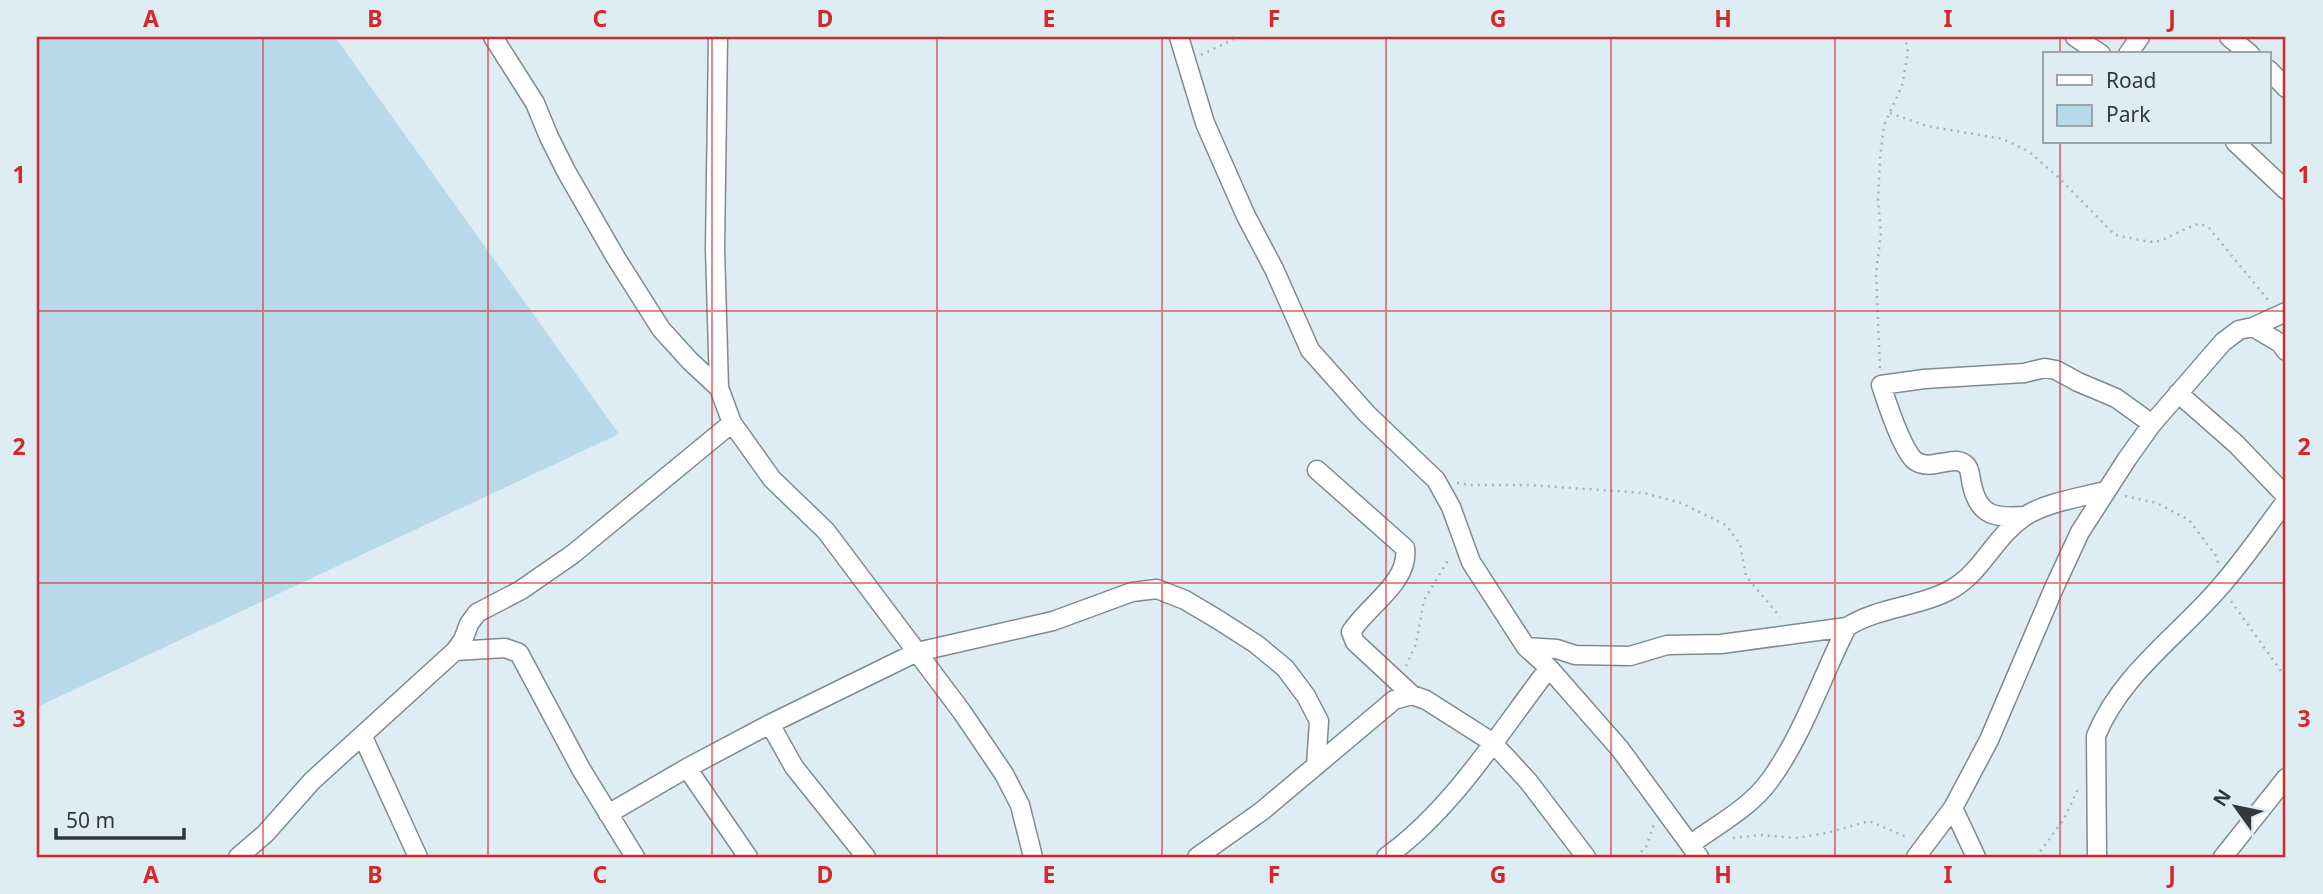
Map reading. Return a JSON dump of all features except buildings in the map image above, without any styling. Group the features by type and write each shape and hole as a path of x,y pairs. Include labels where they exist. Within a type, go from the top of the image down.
{"street":[{"path":"493,37 535,103 566,171 616,258 661,329 719,388"},
{"path":"718,37 715,248 719,388 732,424 772,479 826,531 962,712 1004,774 1020,805 1033,857"},
{"path":"1180,37 1205,123 1310,350 1367,414 1436,480 1451,507 1471,562 1526,647 1549,668 1620,749 1695,850 1769,782 1790,747 1847,626"},
{"path":"2075,37 2098,52"},
{"path":"2229,37 2248,52"},
{"path":"2270,71 2286,88"},
{"path":"2237,144 2286,190"},
{"path":"1920,851 1953,808 1989,740 2075,543 2105,491 2152,424 2222,342 2239,330 2283,314"},
{"path":"2253,327 2280,342 2286,351"},
{"path":"2105,491 2025,516 2003,518 1989,514 1975,499 1969,468 1963,463 1957,460 1926,465 1914,460 1889,412 1881,385 1924,379 2024,373 2045,368 2056,370 2116,398 2152,424"},
{"path":"2097,857 2096,736 2102,721 2154,652 2219,588 2286,499 2236,444 2178,393"},
{"path":"238,857 265,834 312,781 456,651 477,613 521,590 573,554 732,424"},
{"path":"1317,470 1405,548 1403,569 1351,632 1355,642 1412,695 1426,700 1492,742 1528,781 1586,857"},
{"path":"1526,647 1557,649 1575,655 1630,656 1667,645 1721,644 1847,626 1859,619 1894,610 1951,589 1972,574 2008,531 2025,516"},
{"path":"608,814 770,724 917,652 1053,621 1132,592 1157,589 1185,600 1217,619 1256,644 1285,668 1306,696 1319,721 1316,766"},
{"path":"456,651 505,648 519,653 562,735 635,857"},
{"path":"1386,857 1408,841 1459,788 1549,668"},
{"path":"1197,857 1262,811 1394,700 1412,695"},
{"path":"770,724 794,767 866,857"},
{"path":"363,737 418,857"},
{"path":"687,768 748,857"},
{"path":"2222,857 2286,778"},
{"path":"1953,808 1976,857"}],"path":[{"path":"1186,63 1238,37"},
{"path":"1881,385 1876,274 1881,233 1878,200 1880,159 1884,125 1902,86 1908,52 1905,37"},
{"path":"1890,113 1927,126 2003,139 2028,151 2115,235 2123,238 2160,241 2194,225 2201,224 2209,228 2283,314"},
{"path":"1436,480 1471,485 1530,485 1644,493 1681,503 1726,525 1740,544 1746,576 1794,632"},
{"path":"2105,491 2157,503 2189,520 2217,557 2219,588 2243,616 2286,678"},
{"path":"1395,680 1406,667 1416,644 1424,600 1451,556 1460,533"},
{"path":"2036,857 2064,819 2079,784"},
{"path":"1636,857 1646,847 1661,803"},
{"path":"1733,838 1759,835 1796,838 1827,833 1869,821 1920,851"}],"green space":[{"path":"37,37 335,37 619,434 37,707"}]}
